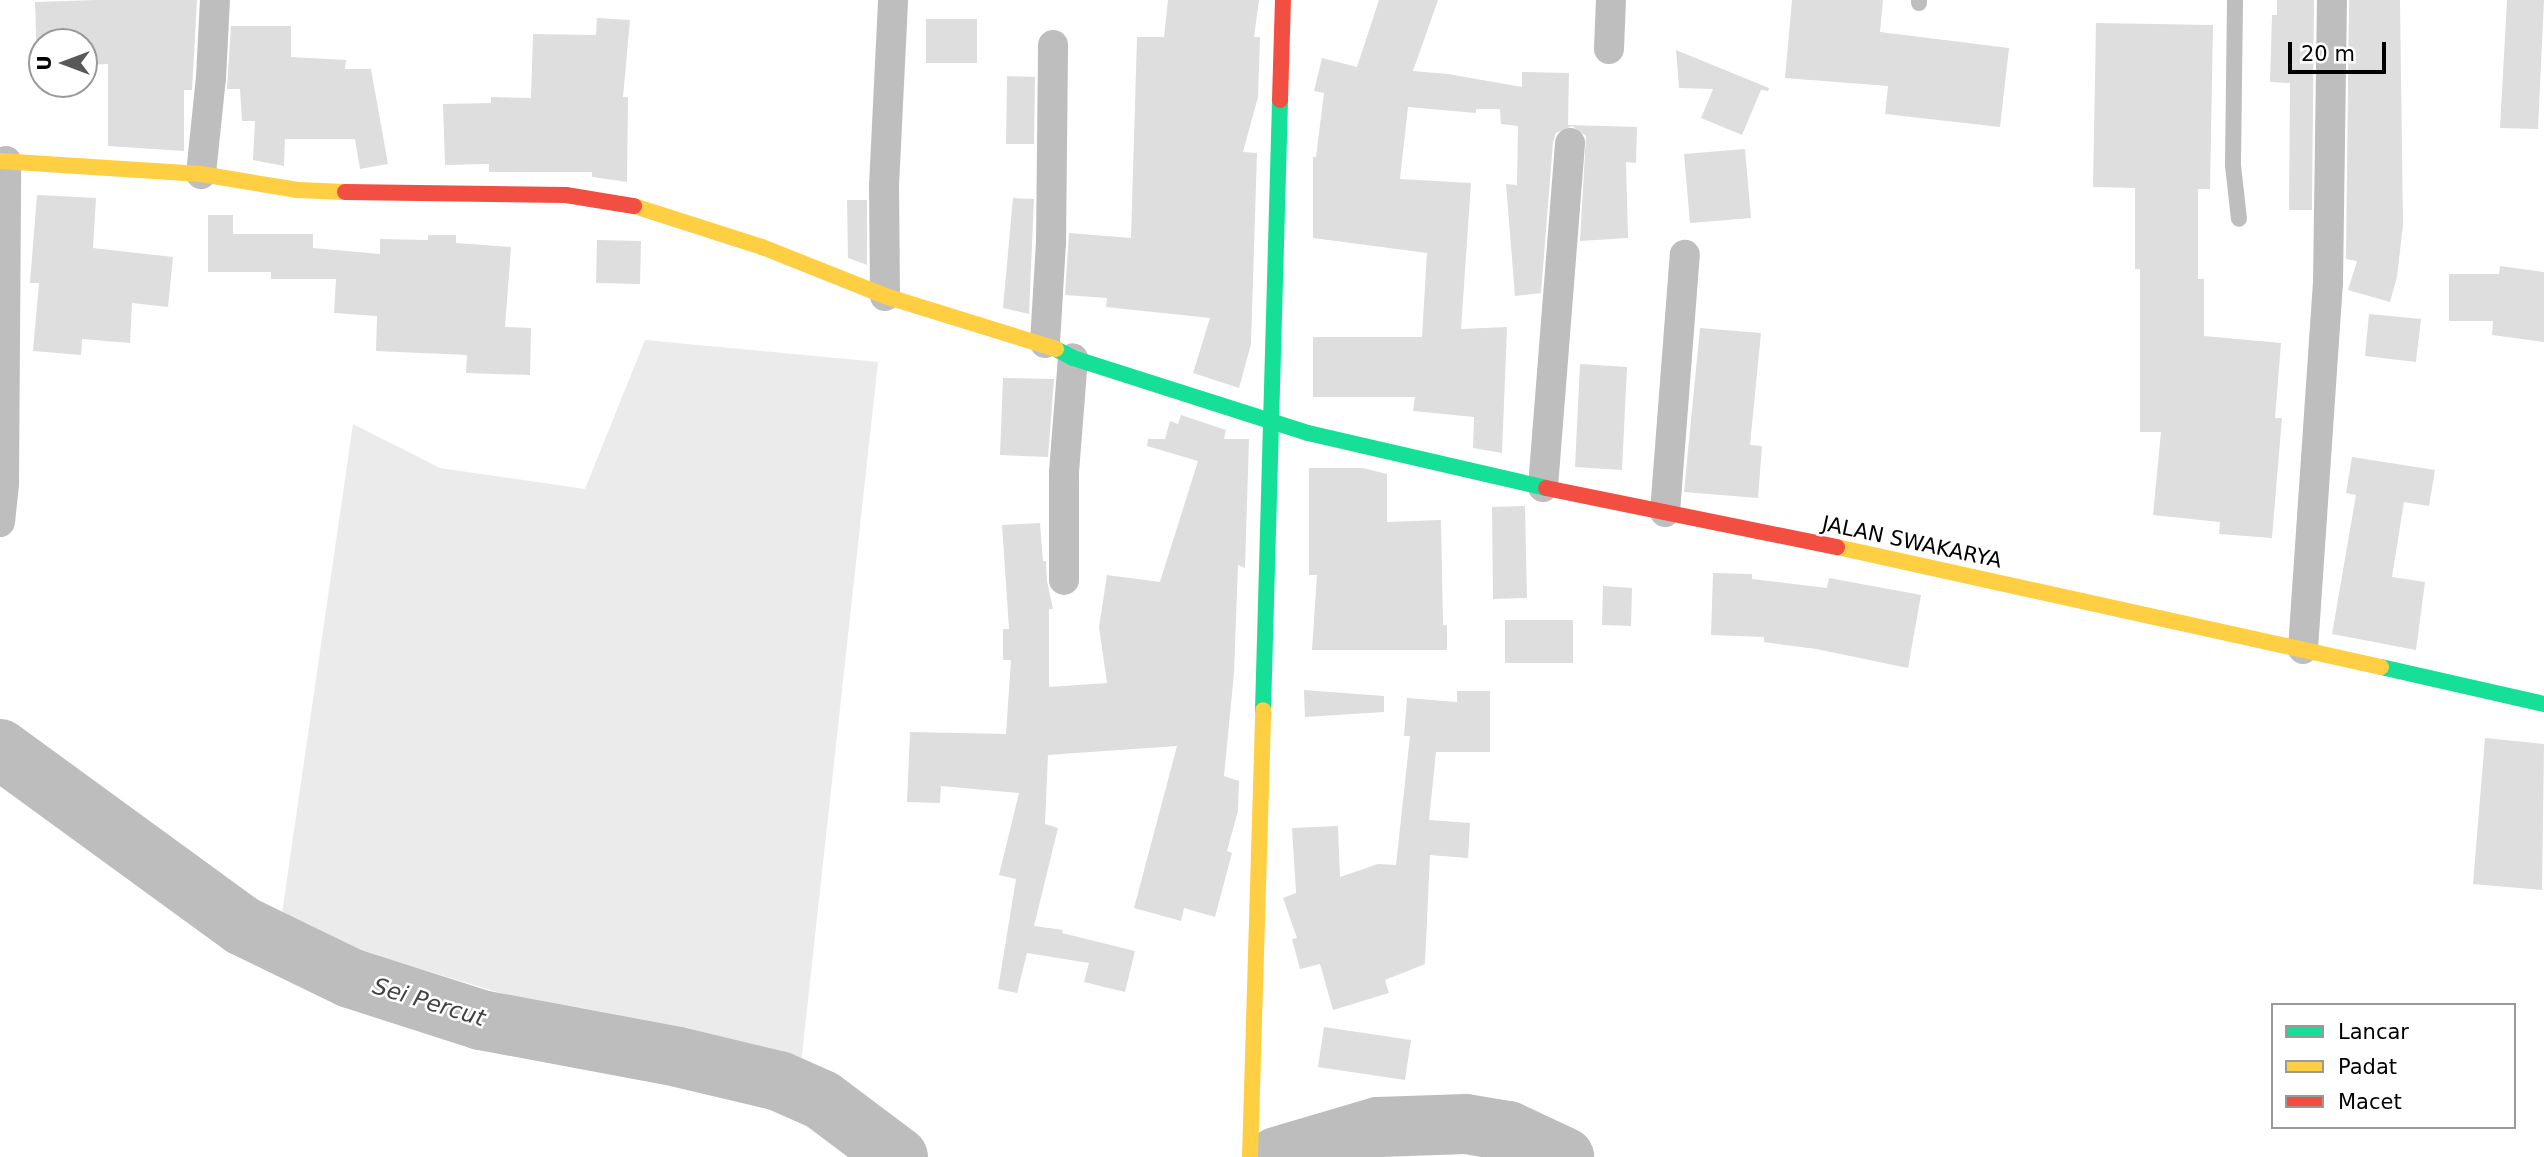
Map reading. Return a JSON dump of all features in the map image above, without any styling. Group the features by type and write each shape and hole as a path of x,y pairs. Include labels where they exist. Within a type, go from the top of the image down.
{"street":[{"path":"201,174 211,78 215,0"},
{"path":"885,296 884,186 893,0"},
{"path":"1250,1157 1283,0"},
{"path":"1609,49 1611,0"},
{"path":"2303,649 2328,283 2332,0"},
{"path":"1045,343 1051,243 1053,45"},
{"path":"1543,487 1570,143"},
{"path":"0,523 4,483 3,161"},
{"name":"JALAN SWAKARYA","path":"3,161 201,174 298,190 413,195 566,195 627,204 762,247 885,296 1045,343 1073,358 1272,421 1397,454 2303,649 2544,704"},
{"path":"1665,512 1685,255"},
{"path":"1064,580 1064,472 1073,358"}],"lane":[{"path":"2235,0 2233,165 2239,219"}],"shaded area":[{"path":"645,340 878,362 799,1082 280,927 353,424 440,468 585,489"}],"building":[{"path":"197,0 192,90 184,90 184,151 108,146 108,64 98,64 98,28 36,28 35,2"},
{"path":"1168,0 1259,0 1254,37 1260,37 1258,97 1243,152 1257,153 1251,344 1239,388 1193,373 1210,318 1106,307 1107,298 1065,295 1069,233 1131,238 1137,37 1164,37"},
{"path":"1379,0 1438,0 1413,71 1448,74 1522,87 1522,72 1569,73 1568,125 1637,127 1636,163 1626,162 1628,238 1580,241 1586,136 1572,126 1556,133 1553,142 1541,293 1515,296 1506,184 1517,185 1518,126 1501,124 1500,109 1476,109 1476,113 1408,107 1400,179 1471,183 1461,329 1507,327 1502,453 1473,448 1474,417 1413,411 1415,397 1313,397 1313,337 1422,337 1427,253 1313,238 1313,157 1316,157 1324,93 1314,91 1322,58 1357,67"},
{"path":"1792,0 1883,0 1880,32 2009,48 2000,127 1885,114 1888,86 1785,78"},
{"path":"2277,0 2314,0 2312,210 2289,210 2290,83 2270,82 2272,15 2277,15"},
{"path":"2349,0 2400,0 2403,225 2397,277 2390,302 2348,290 2357,261 2346,259"},
{"path":"2507,0 2544,0 2538,129 2500,128"},
{"path":"597,18 630,20 623,97 628,97 627,182 592,177 592,172 489,172 489,164 445,165 443,104 491,103 491,97 531,98 533,34 596,35"},
{"path":"926,19 977,19 977,63 926,63"},
{"path":"2096,23 2213,25 2210,189 2198,189 2198,279 2204,279 2204,336 2281,343 2275,418 2282,418 2272,538 2219,534 2220,522 2153,515 2161,432 2140,432 2140,269 2135,269 2135,188 2093,187"},
{"path":"231,26 291,26 291,57 346,60 345,69 371,69 388,164 360,169 355,139 285,139 284,166 253,160 255,121 242,121 240,89 227,89"},
{"path":"1676,50 1769,88 1768,91 1761,90 1742,135 1701,118 1713,89 1679,88"},
{"path":"1007,76 1035,77 1034,144 1006,144"},
{"path":"1745,149 1751,218 1690,223 1684,154"},
{"path":"37,195 96,198 93,248 173,257 168,307 132,303 130,343 82,339 81,355 33,351 39,283 30,283"},
{"path":"1013,198 1034,199 1029,314 1003,308"},
{"path":"847,200 867,200 867,265 848,258"},
{"path":"208,215 233,215 233,234 313,234 313,248 380,254 380,239 428,240 428,235 456,235 456,243 511,247 505,327 531,328 530,375 466,373 467,355 376,351 377,316 334,313 336,279 271,279 271,272 208,272"},
{"path":"597,240 641,241 640,284 596,283"},
{"path":"2500,266 2544,272 2544,342 2492,335 2493,321 2449,321 2449,274 2499,274"},
{"path":"2369,314 2421,319 2416,362 2365,356"},
{"path":"1700,328 1761,333 1750,445 1762,446 1758,498 1684,492"},
{"path":"1580,364 1627,367 1622,470 1575,467"},
{"path":"1003,378 1054,379 1048,457 1000,455"},
{"path":"1181,415 1226,430 1224,439 1249,439 1245,568 1238,565 1234,673 1224,776 1239,781 1238,811 1227,851 1232,853 1215,917 1184,908 1181,921 1134,908 1177,746 1048,755 1045,824 1058,828 1034,926 1063,930 1062,933 1135,951 1125,992 1084,982 1089,963 1027,953 1017,993 998,989 1016,879 999,875 1019,793 941,786 940,803 907,802 910,732 1006,734 1011,660 1003,660 1003,629 1009,629 1002,525 1040,523 1043,561 1046,561 1053,609 1049,609 1049,687 1107,683 1099,627 1107,575 1160,582 1198,461 1147,446 1148,439 1165,439 1170,421 1178,424"},
{"path":"2352,457 2435,470 2429,506 2404,502 2392,577 2425,582 2416,650 2332,634 2356,495 2346,493"},
{"path":"1309,468 1363,468 1387,474 1387,522 1441,520 1443,625 1447,625 1447,650 1312,650 1317,575 1309,575"},
{"path":"1525,506 1527,598 1493,599 1492,507"},
{"path":"1713,573 1752,574 1752,579 1827,588 1829,578 1921,595 1908,668 1816,649 1764,642 1764,637 1711,635"},
{"path":"1603,586 1632,588 1631,626 1602,625"},
{"path":"1505,620 1573,620 1573,663 1505,663"},
{"path":"1304,690 1384,696 1384,712 1305,717"},
{"path":"1457,691 1490,691 1490,752 1436,752 1429,820 1470,823 1468,858 1430,855 1425,964 1385,980 1389,993 1333,1010 1320,964 1300,969 1292,939 1297,938 1283,898 1296,893 1292,828 1338,826 1340,877 1378,864 1396,865 1410,736 1404,736 1407,698 1457,702"},
{"path":"2485,738 2544,744 2542,890 2473,884"},
{"path":"1324,1027 1411,1040 1405,1080 1318,1067"}],"waterway":[{"name":"Sei Percut","path":"0,749 243,926 350,978 481,1020 678,1057 779,1081 822,1100 898,1157"},
{"name":"Sei Percut","path":"1276,1157 1378,1127 1466,1124 1508,1131 1564,1157"}],"traffic: fast":[{"path":"1263,710 1280,100"},
{"path":"1056,349 1073,358 1308,433 1546,488"},
{"path":"2381,667 2544,704"}],"traffic: slow":[{"path":"0,161 201,174 298,190 345,192"},
{"path":"634,206 762,247 885,296 1056,349"},
{"path":"1837,547 2381,667"},
{"path":"1250,1157 1263,710"}],"traffic: jam":[{"path":"1280,100 1283,0"},
{"path":"345,192 566,195 634,206"},
{"path":"1546,488 1837,547"}]}
